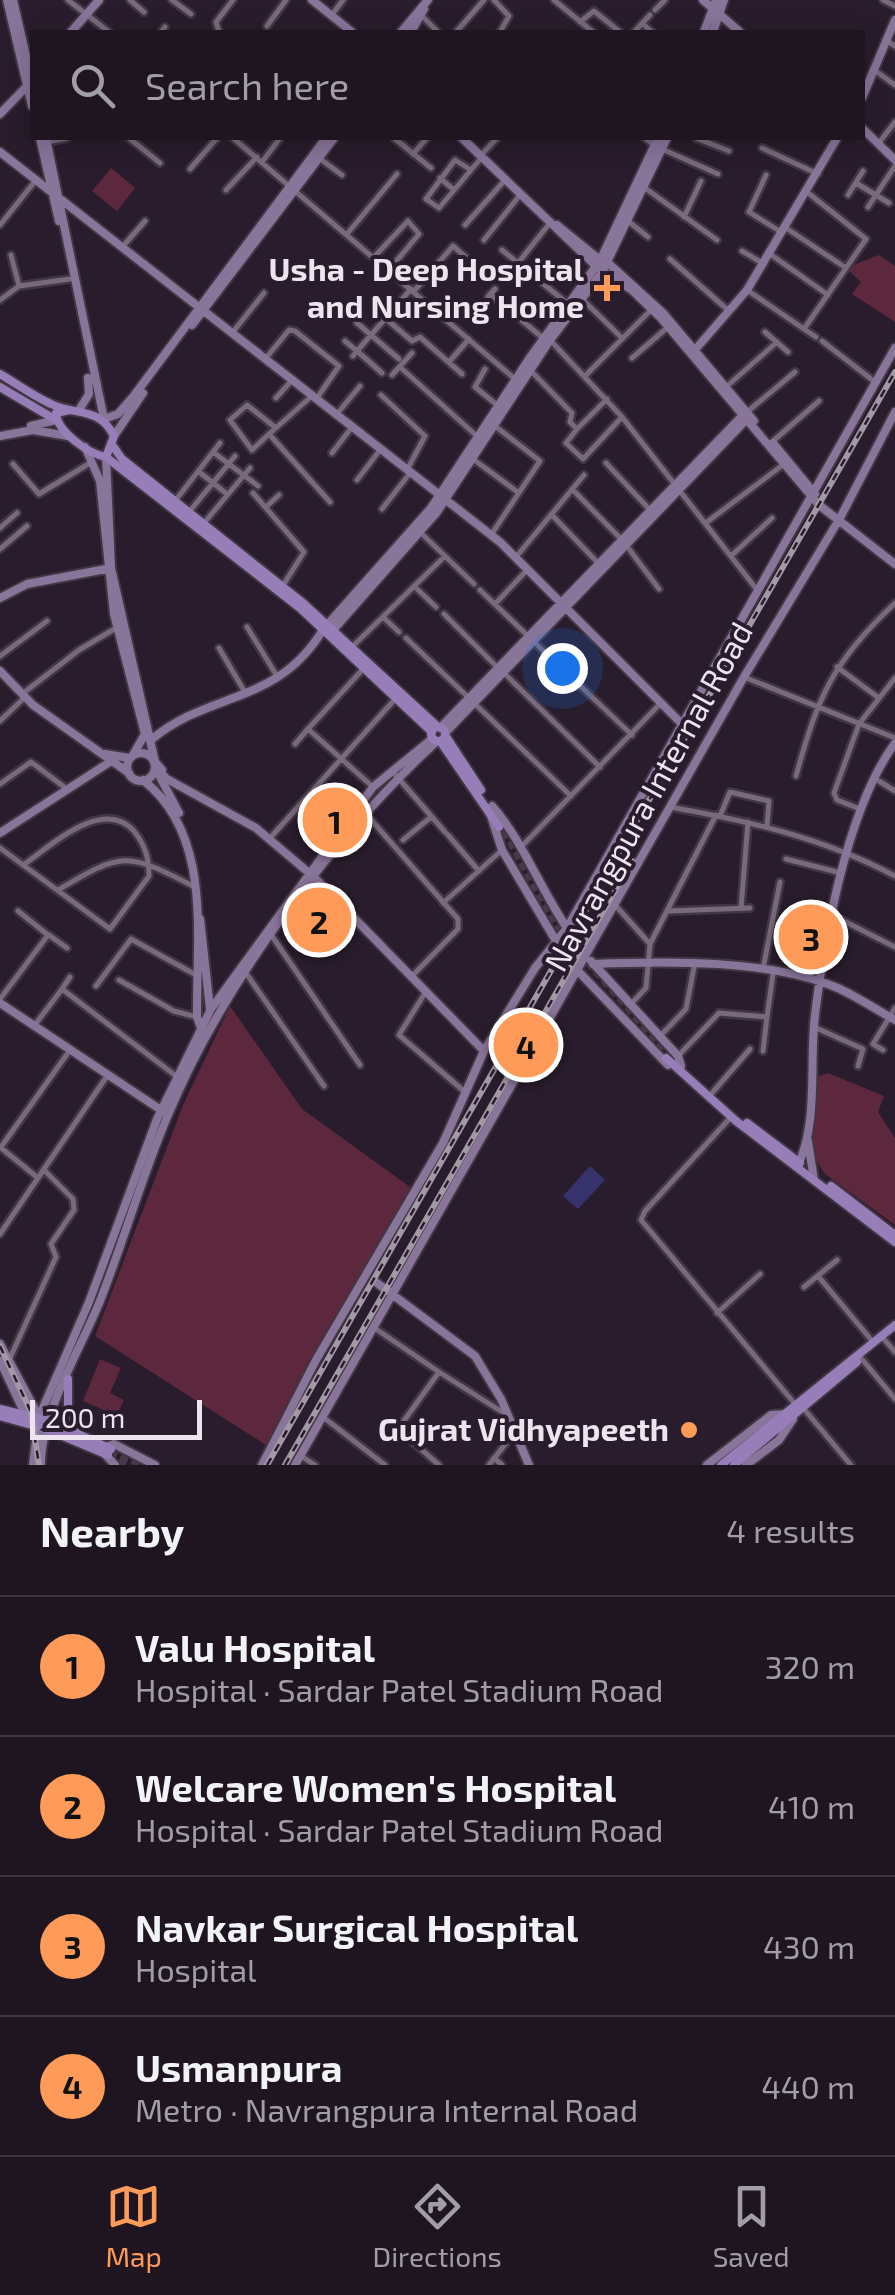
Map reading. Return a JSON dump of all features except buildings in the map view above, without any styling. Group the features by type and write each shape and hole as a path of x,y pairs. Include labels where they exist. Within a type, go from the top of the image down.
{"main road":[{"path":"0,374 104,420 122,459 282,587 396,698 439,734"},
{"path":"0,387 56,420 80,444 106,457 353,646 439,734 499,823"},
{"path":"56,420 56,414 74,410"},
{"path":"106,457 113,441"},
{"path":"674,1061 798,1165"},
{"path":"674,1061 732,1117 895,1238"},
{"path":"800,1407 873,1342 895,1328"},
{"path":"734,1465 895,1328"},
{"path":"68,1379 68,1418 82,1436"},
{"path":"0,1412 24,1414"},
{"path":"0,1412 82,1436 107,1451"},
{"path":"48,1425 107,1451"},
{"path":"721,1465 773,1429"}],"street":[{"path":"10,0 30,78"},
{"path":"68,0 107,30"},
{"path":"73,30 99,0"},
{"path":"130,0 144,12"},
{"path":"172,0 191,14"},
{"path":"218,30 216,22 233,0"},
{"path":"267,26 286,0"},
{"path":"311,0 349,30"},
{"path":"311,0 342,30"},
{"path":"331,16 343,0"},
{"path":"458,30 484,0"},
{"path":"494,0 510,16 501,30"},
{"path":"554,0 588,30"},
{"path":"636,30 665,0"},
{"path":"703,0 738,30"},
{"path":"716,8 724,0"},
{"path":"883,0 895,6"},
{"path":"403,30 423,8 437,30"},
{"path":"580,22 594,11 618,30"},
{"path":"865,82 895,20"},
{"path":"642,24 650,30"},
{"path":"885,40 895,46"},
{"path":"872,68 895,85"},
{"path":"0,114 30,83"},
{"path":"877,143 895,122"},
{"path":"865,133 895,163 868,207"},
{"path":"44,140 104,420 118,414 163,361 332,140"},
{"path":"131,140 160,163"},
{"path":"190,169 215,140"},
{"path":"235,140 518,382"},
{"path":"226,190 278,140"},
{"path":"293,188 325,140"},
{"path":"396,140 431,168"},
{"path":"413,154 425,140"},
{"path":"467,140 573,241 652,309 726,387 784,464 815,497 895,564"},
{"path":"470,170 456,160 425,196 437,208 454,190 495,140"},
{"path":"701,140 728,151"},
{"path":"693,352 747,290 839,140"},
{"path":"658,144 718,174"},
{"path":"152,744 179,720 278,679 329,629 443,498 473,460 546,339 602,265 645,188 658,144"},
{"path":"0,833 180,724 271,690 420,532 568,304 602,265 658,144"},
{"path":"762,148 818,174"},
{"path":"0,152 491,535 529,568 683,726"},
{"path":"483,155 549,224 664,314 815,497"},
{"path":"319,158 342,176"},
{"path":"848,195 863,171"},
{"path":"347,234 396,174"},
{"path":"766,175 749,212 846,268"},
{"path":"440,178 454,190"},
{"path":"0,225 36,180"},
{"path":"465,225 505,180"},
{"path":"684,217 701,181"},
{"path":"856,183 889,202"},
{"path":"645,188 717,240"},
{"path":"804,329 866,236 807,192"},
{"path":"484,240 520,195"},
{"path":"57,198 88,379 89,394 74,410"},
{"path":"628,220 648,237"},
{"path":"124,245 144,221"},
{"path":"374,257 408,221 420,234 389,270"},
{"path":"518,263 549,224"},
{"path":"355,353 453,246 475,265"},
{"path":"502,250 568,304"},
{"path":"742,251 764,264"},
{"path":"770,254 828,295"},
{"path":"11,255 19,286"},
{"path":"670,258 729,311"},
{"path":"0,300 19,286 70,279"},
{"path":"747,290 876,382"},
{"path":"233,332 264,293"},
{"path":"491,294 546,339 607,399 759,592"},
{"path":"580,298 622,338"},
{"path":"585,376 652,309"},
{"path":"386,318 411,341 420,337 462,374"},
{"path":"357,323 479,438"},
{"path":"632,358 668,326"},
{"path":"266,358 290,330 338,366 314,397 252,450 230,420 247,405 276,428"},
{"path":"766,332 788,352"},
{"path":"450,362 469,339"},
{"path":"344,340 382,373"},
{"path":"726,387 777,342"},
{"name":"Navrangpura Internal Road","path":"262,1465 371,1280 443,1142 484,1051 568,928 815,497 895,348"},
{"path":"392,375 412,353"},
{"path":"113,441 163,361"},
{"path":"485,370 475,387 499,407"},
{"path":"530,370 572,413 570,422 578,430"},
{"path":"164,1112 218,999 362,809 747,416 795,372"},
{"path":"276,398 292,379"},
{"path":"336,414 360,386"},
{"path":"381,395 425,436 409,472 382,509"},
{"path":"607,399 566,444 583,459 622,416"},
{"path":"772,442 819,401"},
{"path":"32,426 42,418 41,410"},
{"name":"Navrangpura Internal Road","path":"296,1465 580,972 590,961 670,807 840,518 895,414"},
{"path":"0,434 56,420"},
{"path":"491,535 540,461 495,426"},
{"path":"332,453 352,427"},
{"path":"0,434 55,430 80,444 93,462 102,495 116,628 145,734 133,754 129,773"},
{"path":"269,434 330,502"},
{"path":"175,501 220,443"},
{"path":"356,480 380,450"},
{"path":"213,452 244,475 304,552 282,587"},
{"path":"189,512 235,456"},
{"path":"106,457 109,568 155,765 179,786 270,838 427,990 484,1051"},
{"path":"473,460 520,493"},
{"path":"13,464 40,494 93,462"},
{"path":"606,463 651,510"},
{"path":"707,522 784,464"},
{"path":"204,524 250,468"},
{"path":"198,471 227,494"},
{"path":"516,557 584,475"},
{"path":"564,604 598,563 624,543 651,510 678,487"},
{"path":"572,490 624,543 659,588"},
{"path":"266,507 280,495"},
{"path":"0,528 17,514"},
{"path":"552,514 598,563"},
{"path":"732,555 772,518"},
{"path":"0,548 28,526"},
{"path":"420,532 474,584"},
{"path":"353,646 445,556"},
{"path":"0,598 27,584 109,568"},
{"path":"495,604 529,568"},
{"path":"414,586 436,608"},
{"path":"480,590 632,735"},
{"path":"796,776 815,708 837,666 895,603"},
{"path":"444,614 600,767"},
{"path":"384,617 399,632"},
{"path":"47,620 0,667 25,694 112,762 144,780 180,820 196,888 197,1016 204,1031"},
{"path":"246,627 278,679"},
{"path":"0,721 25,694 78,650 116,628"},
{"path":"406,638 571,796"},
{"path":"219,648 246,694"},
{"path":"837,666 879,698"},
{"path":"294,744 364,668"},
{"path":"744,676 895,740 891,759 874,778 849,851 834,916 814,1027 806,1131 798,1165"},
{"path":"863,810 834,797 859,724 895,678"},
{"path":"270,838 396,698"},
{"path":"519,849 659,705"},
{"path":"308,730 373,787"},
{"path":"133,754 148,755 186,826 213,1014"},
{"path":"0,784 31,762 67,789"},
{"path":"144,780 155,765"},
{"path":"362,809 373,787 394,774"},
{"path":"394,774 478,871"},
{"path":"874,778 895,792"},
{"path":"629,1006 647,986 650,944 730,792 770,801 767,826"},
{"path":"670,807 767,826 849,851 895,876"},
{"path":"362,809 458,919 458,929 412,976"},
{"path":"491,809 506,822 568,928"},
{"path":"491,809 502,850 556,941"},
{"path":"403,840 431,817"},
{"path":"0,848 110,928 148,876 149,866 141,840 126,823 110,818 77,828 23,864"},
{"path":"740,908 748,822"},
{"path":"442,902 502,850"},
{"path":"58,890 105,862 121,858 196,888"},
{"path":"786,859 844,873"},
{"path":"213,1014 312,876"},
{"path":"763,972 780,882"},
{"path":"616,906 650,944"},
{"path":"667,912 750,908"},
{"path":"18,911 67,948"},
{"path":"834,916 895,946"},
{"path":"48,935 0,1001 164,1112"},
{"path":"272,936 360,1064"},
{"path":"96,986 132,939 196,975"},
{"path":"590,961 696,962 763,972 821,983 891,1018"},
{"path":"590,961 659,1037 674,1061"},
{"path":"659,1037 686,1009 696,962"},
{"path":"580,972 661,1058 674,1061"},
{"path":"246,973 324,1086"},
{"path":"764,1051 773,974"},
{"path":"34,1026 70,977"},
{"path":"119,980 174,1011 197,1016"},
{"path":"62,989 176,1076"},
{"path":"427,990 399,1035 464,1092"},
{"path":"207,992 218,999"},
{"path":"882,1050 873,1044 895,1008"},
{"path":"674,1061 719,1012 767,1018"},
{"path":"814,1027 863,1048 858,1066"},
{"path":"33,1465 38,1422 48,1396 97,1295 176,1076 204,1031"},
{"path":"712,1093 750,1049"},
{"path":"38,1178 0,1147 70,1050"},
{"path":"0,1234 107,1076"},
{"path":"732,1117 641,1217 642,1225 851,1465"},
{"path":"806,1131 815,1178"},
{"path":"5,1359 56,1257 51,1244 74,1210 73,1199 44,1170"},
{"path":"804,1287 837,1260"},
{"path":"718,1313 760,1274"},
{"path":"818,1276 873,1342"},
{"path":"371,1280 475,1356 529,1465"},
{"path":"376,1329 507,1415"},
{"path":"884,1339 895,1352"},
{"path":"41,1465 48,1425 68,1379 78,1340"},
{"path":"0,1344 24,1414 38,1422"},
{"path":"861,1358 895,1399"},
{"path":"5,1359 27,1391 38,1422"},
{"path":"438,1372 398,1429 439,1465"},
{"path":"27,1391 41,1399 48,1396"},
{"path":"708,1465 772,1416 789,1416 779,1440 746,1465"},
{"path":"323,1418 386,1465"},
{"path":"489,1465 514,1433"},
{"path":"115,1465 107,1451 114,1444 154,1465"},
{"path":"301,1456 315,1465"},
{"path":"494,1458 502,1465"}],"shaded area":[{"path":"111,168 135,188 117,211 92,191"},
{"path":"879,255 895,266 895,322 852,294 861,282 846,268"},
{"path":"230,1006 302,1109 413,1189 266,1445 95,1336 183,1105"},
{"path":"828,1073 884,1096 878,1112 895,1138 895,1225 825,1174 818,1163 810,1128 813,1078"},
{"path":"590,1166 605,1180 578,1209 563,1196"},
{"path":"100,1359 121,1368 110,1393 124,1400 117,1416 83,1401"}],"tunnel":[{"path":"499,820 556,926 669,1054"},
{"path":"111,1449 142,1465"},
{"path":"108,1455 128,1465"}],"railway":[{"path":"267,1465 895,372"},
{"path":"285,1465 632,861"},
{"path":"0,1346 31,1412 39,1465"}],"place":[{"name":"Usha - Deep Hospital and Nursing Home","path":"607,288"},
{"name":"Valu Hospital","path":"335,820"},
{"name":"Welcare Women's Hospital","path":"319,920"},
{"name":"Navkar Surgical Hospital","path":"811,937"},
{"name":"Usmanpura","path":"526,1045"},
{"name":"Gujrat Vidhyapeeth","path":"689,1430"}]}
